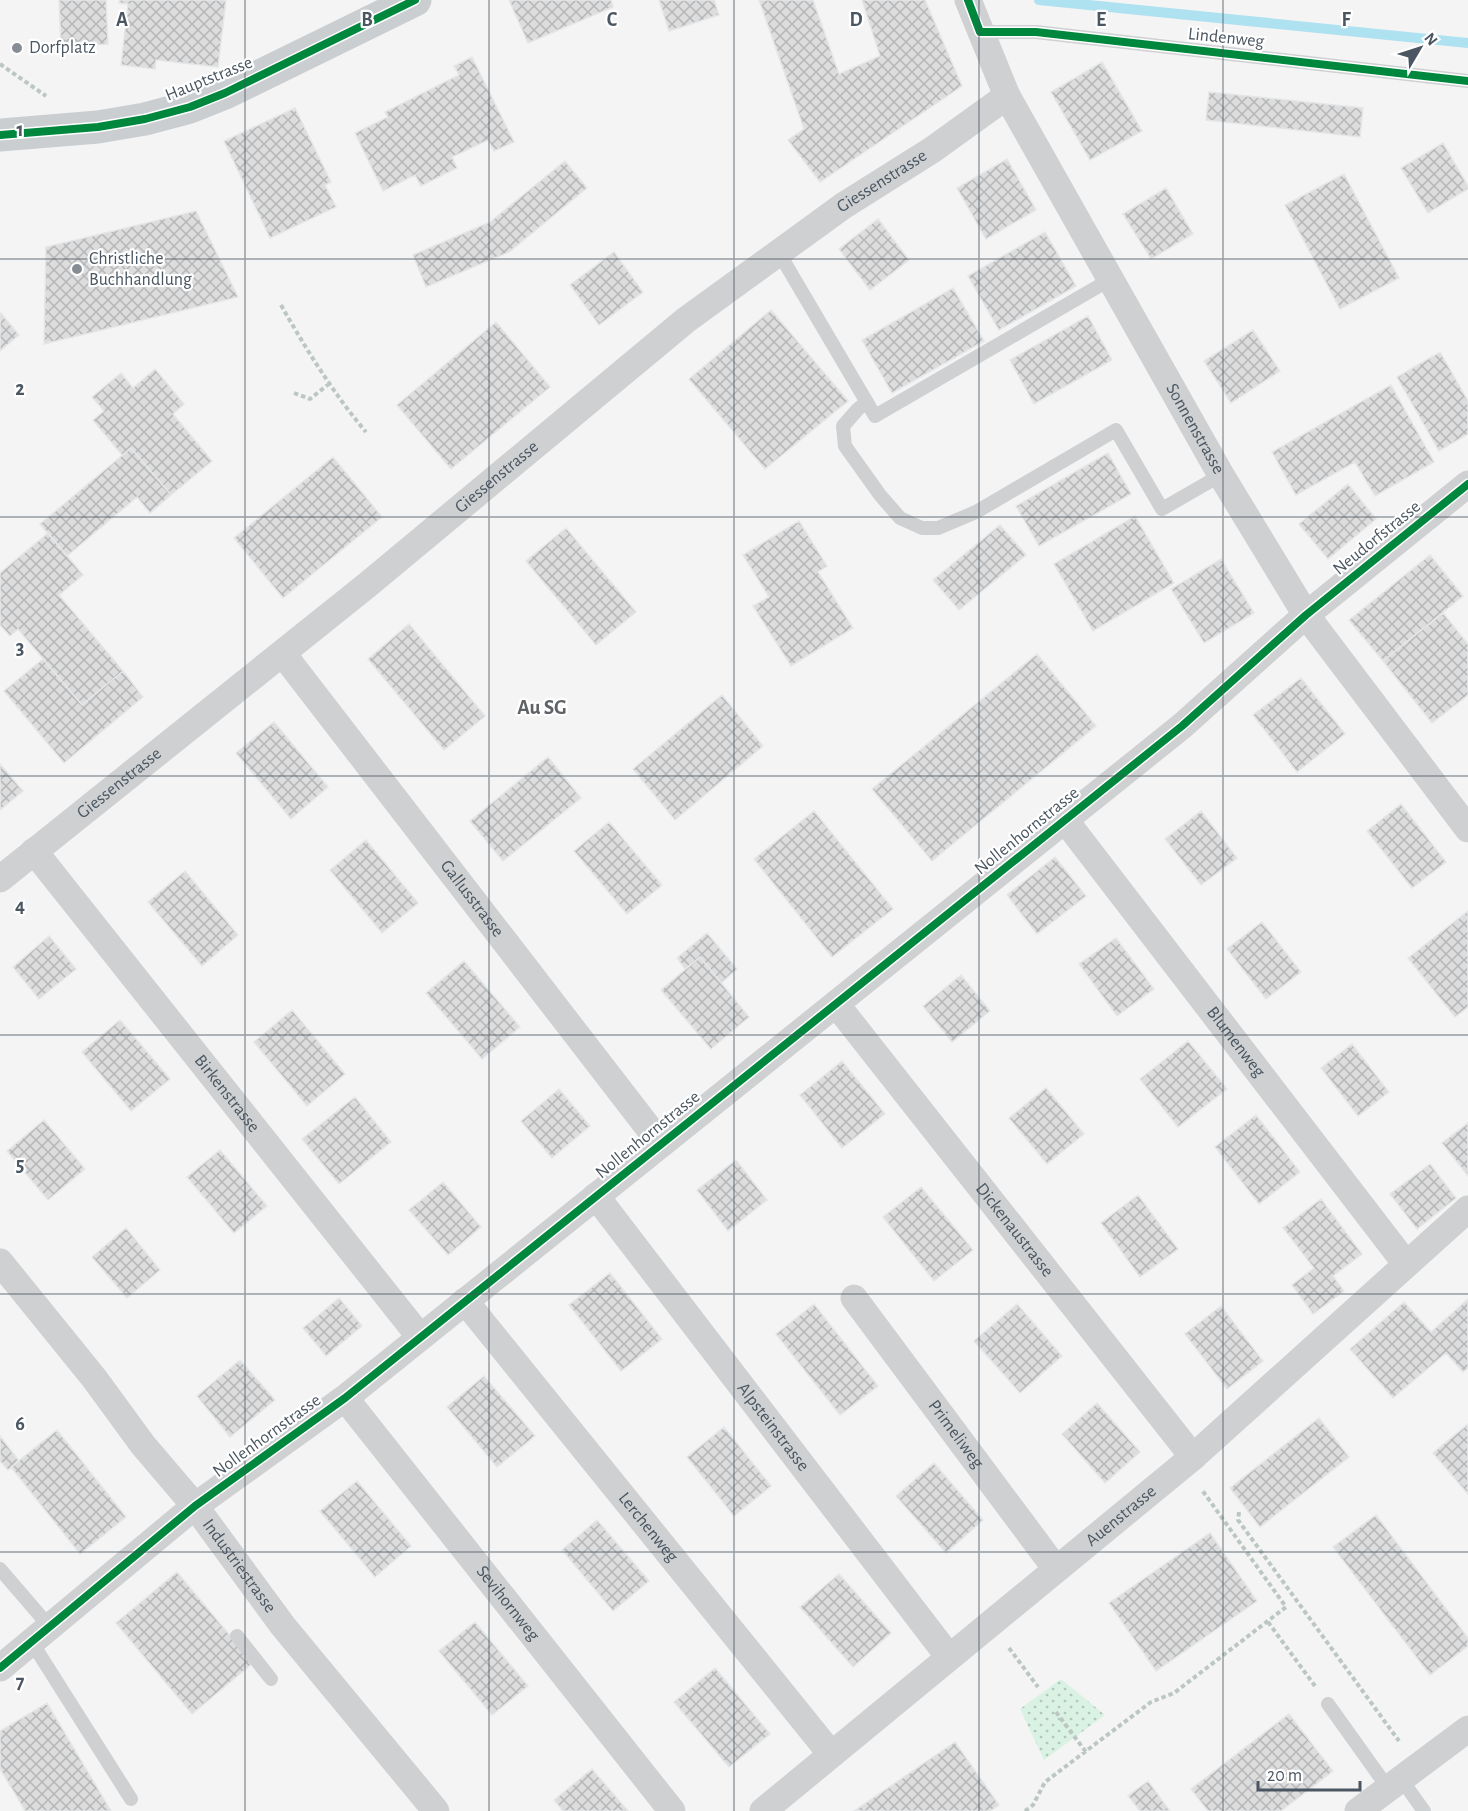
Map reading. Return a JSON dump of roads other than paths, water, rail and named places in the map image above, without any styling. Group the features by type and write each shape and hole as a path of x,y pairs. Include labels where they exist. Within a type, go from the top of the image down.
{"main road":[{"name":"Hauptstrasse","path":"0,135 98,127 145,119 190,106 225,93 415,0"}],"street":[{"name":"Sonnenstrasse","path":"968,0 1007,96 1221,475 1306,615 1468,829"},
{"name":"Giessenstrasse","path":"0,879 283,654 686,320 843,206 932,150 1007,96"},
{"name":"Neudorfstrasse","path":"1306,615 1468,484"},
{"name":"Nollenhornstrasse","path":"0,1668 195,1506 345,1398 1182,726 1306,615"},
{"name":"Gallusstrasse","path":"283,654 662,1143"},
{"name":"Blumenweg","path":"1065,820 1406,1264"},
{"name":"Birkenstrasse","path":"34,851 420,1337"},
{"name":"Dickenaustrasse","path":"836,1004 1188,1460"},
{"name":"Alpsteinstrasse","path":"596,1196 949,1657"},
{"name":"Auenstrasse","path":"763,1811 1188,1460 1468,1209"},
{"name":"Industriestrasse","path":"0,1262 94,1378 143,1444 195,1506 283,1626 436,1811"},
{"name":"Primeliweg","path":"854,1298 1056,1569"},
{"name":"Lerchenweg","path":"465,1301 831,1754"},
{"name":"Sevihornweg","path":"345,1398 672,1811"},
{"path":"1358,1811 1468,1729"}],"lane":[{"name":"Lindenweg","path":"980,32 1036,32 1468,81"},
{"path":"779,253 875,416 1112,279"},
{"path":"867,402 843,426 845,446 880,495 900,518 922,528 938,528 976,512 1116,430 1162,508 1221,475"},
{"path":"0,1569 40,1633 131,1799"},
{"path":"237,1636 271,1679"},
{"path":"1328,1704 1394,1784 1424,1811"}],"waterway":[{"path":"1039,0 1468,43"}],"place":[{"name":"Dorfplatz","path":"17,48"},
{"name":"Christliche Buchhandlung","path":"77,269"}],"district":[{"name":"Au SG","path":"542,707"}]}
